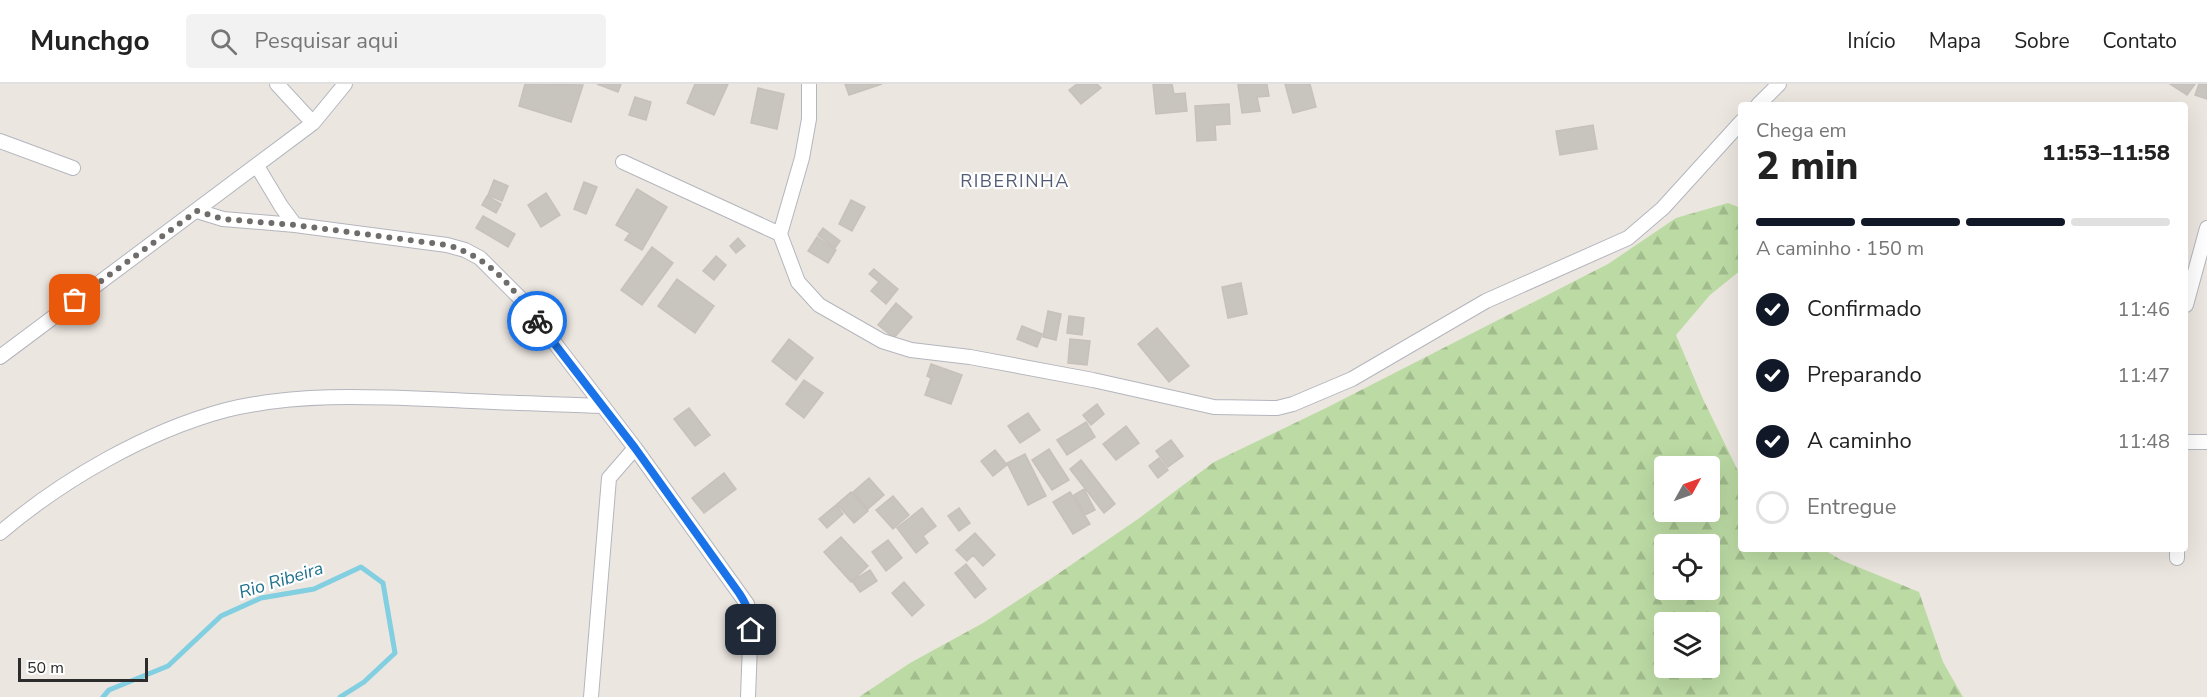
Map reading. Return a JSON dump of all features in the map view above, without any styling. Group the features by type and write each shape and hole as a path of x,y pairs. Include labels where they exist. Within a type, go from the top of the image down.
{"street":[{"path":"277,84 313,123"},
{"path":"0,357 313,123 345,84"},
{"path":"809,84 809,119 802,158 780,234 798,282 819,305 882,341 912,350 970,357 1093,380 1214,407 1277,408 1293,404 1352,379 1486,301 1628,238 1663,208 1738,125"},
{"path":"1761,102 1779,84"},
{"path":"0,141 73,168"},
{"path":"623,162 780,234"},
{"path":"257,166 295,225"},
{"path":"197,211 223,219 295,225 447,245 465,250 480,258 521,299 635,448 747,604 751,617 748,697"},
{"path":"2188,289 2191,264 2207,228"},
{"path":"0,533 51,494 126,449 193,421 263,403 308,398 375,396 603,406"},
{"path":"2188,442 2207,442"},
{"path":"591,697 609,478 635,448"}],"green space":[{"path":"1728,203 1738,207 1738,272 1710,295 1676,335 1703,399 1738,471 1738,552 1828,552 1841,560 1919,592 1943,662 1963,697 859,697 910,663 983,623 1049,580 1138,519 1214,462 1326,408 1608,264 1676,218"}],"building":[{"path":"525,84 583,85 571,122 519,106"},
{"path":"597,84 621,84 618,92"},
{"path":"695,84 728,84 714,115 687,103"},
{"path":"845,84 882,84 849,95"},
{"path":"1077,84 1097,84 1101,88 1081,104 1069,90"},
{"path":"1153,84 1172,84 1174,94 1185,93 1187,111 1156,114"},
{"path":"1267,84 1269,96 1257,97 1260,111 1242,113 1238,85"},
{"path":"1285,84 1310,84 1316,107 1293,113"},
{"path":"2170,84 2195,84 2187,95"},
{"path":"2199,84 2207,84 2207,99 2195,95"},
{"path":"758,88 784,94 777,129 751,123"},
{"path":"635,97 651,102 646,120 629,115"},
{"path":"1229,104 1230,124 1215,125 1216,140 1197,141 1195,106"},
{"path":"1593,125 1597,149 1560,155 1556,131"},
{"path":"494,180 508,186 502,201 488,195"},
{"path":"584,182 597,187 586,214 574,209"},
{"path":"637,189 667,207 642,250 625,240 630,233 616,225"},
{"path":"546,193 560,215 541,227 528,205"},
{"path":"487,196 501,204 496,213 482,205"},
{"path":"851,200 865,207 852,231 839,224"},
{"path":"483,216 515,234 508,247 476,228"},
{"path":"823,228 840,241 835,248 818,235"},
{"path":"817,237 836,250 828,263 808,251"},
{"path":"738,238 745,246 736,253 730,246"},
{"path":"652,247 673,263 642,305 621,290"},
{"path":"716,256 726,265 714,280 703,271"},
{"path":"874,269 898,289 886,304 871,291 879,282 869,274"},
{"path":"677,279 714,306 695,333 658,306"},
{"path":"1241,283 1247,314 1228,318 1222,287"},
{"path":"896,303 912,317 894,338 878,325"},
{"path":"1048,311 1061,314 1056,340 1043,337"},
{"path":"1069,316 1084,318 1082,335 1067,333"},
{"path":"1022,326 1042,334 1037,347 1017,339"},
{"path":"1157,328 1189,366 1169,382 1138,344"},
{"path":"789,339 813,358 796,380 772,361"},
{"path":"1070,339 1090,341 1087,365 1068,363"},
{"path":"931,364 962,375 951,404 925,395 931,378 927,376"},
{"path":"804,380 823,393 804,418 786,404"},
{"path":"1097,404 1104,414 1091,425 1083,415"},
{"path":"689,408 710,435 695,446 674,419"},
{"path":"1028,413 1040,430 1020,443 1008,426"},
{"path":"1086,422 1095,437 1067,455 1057,440"},
{"path":"1126,426 1139,443 1116,460 1103,444"},
{"path":"1171,440 1183,456 1168,467 1156,451"},
{"path":"1049,449 1069,480 1052,490 1032,460"},
{"path":"995,450 1007,465 993,476 981,461"},
{"path":"1025,454 1046,496 1028,505 1007,463"},
{"path":"1159,458 1168,470 1158,478 1149,466"},
{"path":"1081,460 1115,504 1104,513 1070,469"},
{"path":"724,473 736,489 704,513 692,498"},
{"path":"869,478 884,495 868,509 853,492"},
{"path":"1084,489 1095,510 1085,515 1074,495"},
{"path":"851,492 868,511 854,523 837,504"},
{"path":"1070,492 1090,524 1073,534 1053,502"},
{"path":"893,496 909,515 893,529 876,510"},
{"path":"836,505 843,514 827,528 819,519"},
{"path":"922,508 936,526 923,536 928,543 916,553 897,528"},
{"path":"959,508 970,523 959,531 948,516"},
{"path":"975,533 995,555 983,566 973,555 967,561 956,550"},
{"path":"841,537 868,566 851,582 824,552"},
{"path":"888,540 902,558 886,571 872,552"},
{"path":"966,564 986,589 975,598 955,573"},
{"path":"870,570 877,581 860,592 852,581"},
{"path":"904,582 924,605 912,616 892,593"}],"waterway":[{"name":"Rio Ribeira","path":"103,697 109,690 168,666 221,616 261,598 314,589 361,567 383,583 395,653 364,682 340,697"}],"way so far":[{"path":"75,300 197,211 223,219 295,225 447,245 465,250 480,258 498,273 537,321"}],"district":[{"name":"RIBERINHA","path":"1015,181"}],"route":[{"path":"537,321 635,448 747,604 751,617 751,630"}]}
